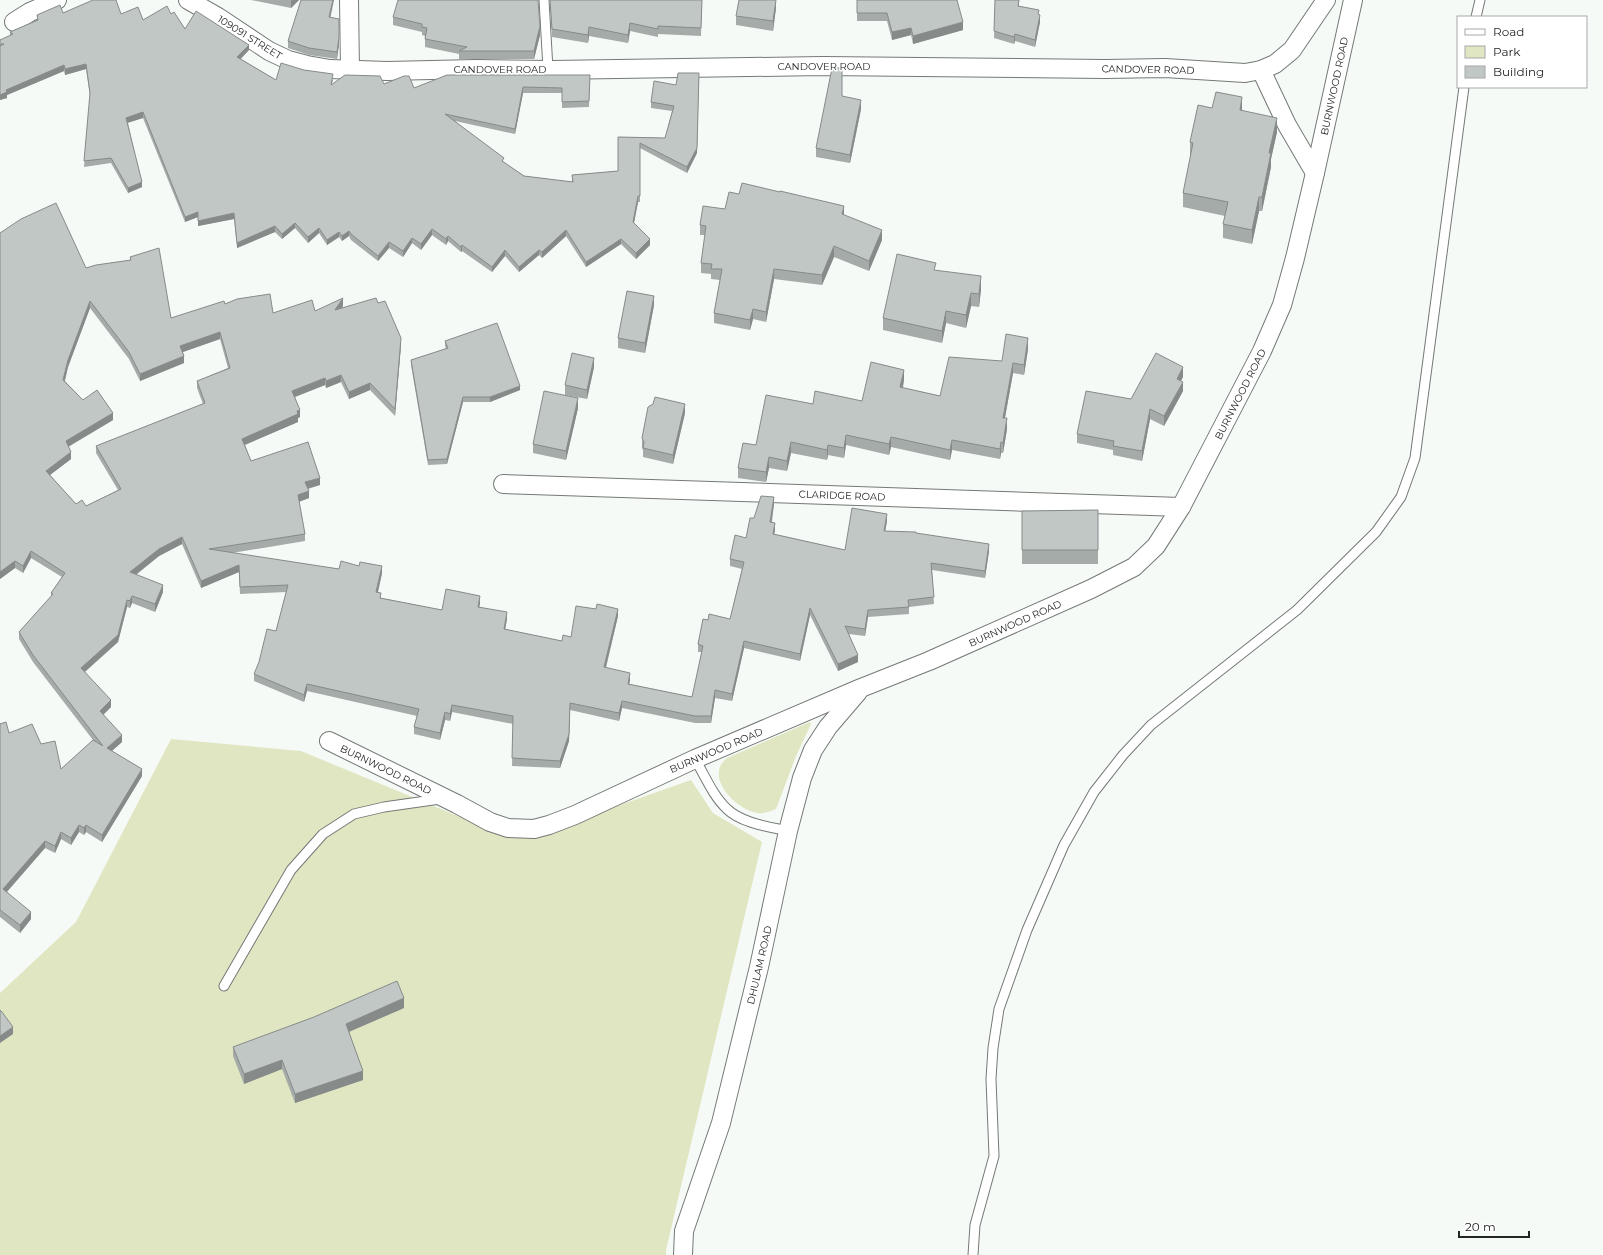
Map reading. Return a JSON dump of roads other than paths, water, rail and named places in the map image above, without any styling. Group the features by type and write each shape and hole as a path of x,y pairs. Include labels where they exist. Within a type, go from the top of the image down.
{"street":[{"path":"14,22 30,12 57,0"},
{"name":"109091 STREET","path":"188,0 218,17 269,51 288,60 307,65 350,70 387,70"},
{"path":"349,0 350,70"},
{"name":"CANDOVER ROAD","path":"387,70 823,66 1105,69 1165,68 1245,73 1260,70 1274,64 1292,50 1326,0"},
{"name":"BURNWOOD ROAD","path":"329,741 445,798 490,822 508,828 534,829 575,815 695,759 1020,622 1091,589 1134,566 1156,546 1182,507 1262,351 1282,305 1295,258 1315,173 1353,0"},
{"path":"1260,70 1287,125 1315,173"},
{"name":"CLARIDGE ROAD","path":"503,484 1182,507"},
{"name":"DHULAM ROAD","path":"684,1255 684,1231 721,1123 759,967 788,831 802,778 813,750 828,727 861,688"}],"lane":[{"path":"544,0 548,69"},
{"path":"1476,16 1480,0"},
{"path":"973,1255 975,1225 994,1156 991,1079 993,1048 999,1009 1027,930 1064,845 1094,792 1123,755 1152,725 1297,610 1376,532 1401,497 1415,458 1464,88"},
{"path":"695,759 718,799 728,810 740,817 766,826 788,831"},
{"path":"224,986 291,870 323,834 354,814 384,807 445,798"}]}
